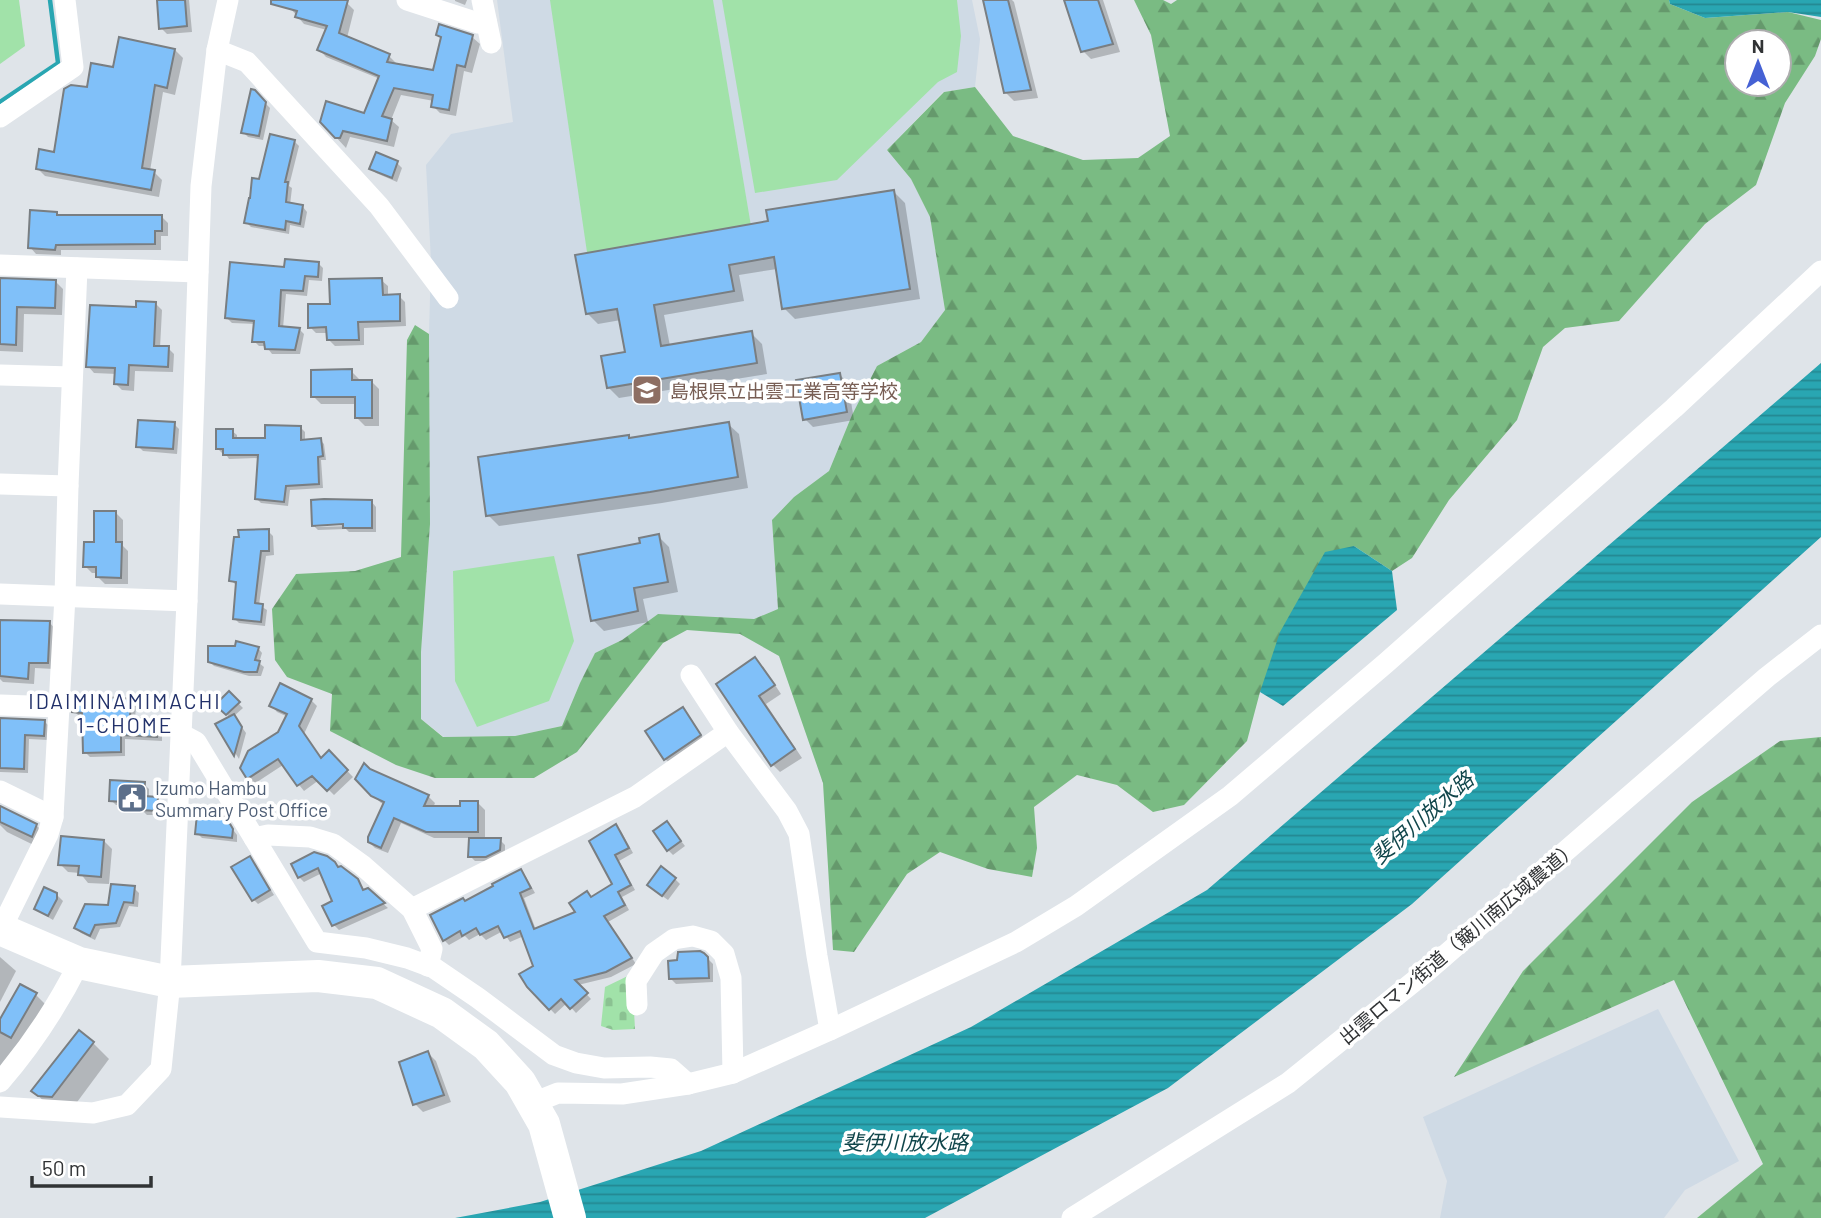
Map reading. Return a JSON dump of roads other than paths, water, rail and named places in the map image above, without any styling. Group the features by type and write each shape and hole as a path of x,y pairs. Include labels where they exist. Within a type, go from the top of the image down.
{"highway":[{"path":"1,929 79,963 170,982 318,976 377,983 442,1013 486,1045 520,1082 538,1114 570,1218"}],"street":[{"path":"0,117 73,67 65,0"},
{"path":"0,1107 93,1113 127,1105 161,1069 170,982 187,601 201,186 217,50 228,0"},
{"path":"407,0 478,23 486,21"},
{"path":"482,0 491,43"},
{"path":"217,50 247,62 379,206 448,298"},
{"path":"0,265 198,272"},
{"path":"1,929 48,834 53,817 65,596 77,268"},
{"path":"538,1114 558,1093 622,1094 688,1084 733,1073 1016,942 1076,906 1230,796 1674,408 1821,271"},
{"path":"0,375 72,377"},
{"path":"0,484 68,486"},
{"path":"0,594 187,601"},
{"name":"出雲ロマン街道（簸川南広域農道）","path":"1072,1218 1288,1083 1427,971 1767,677 1821,635"},
{"path":"691,675 728,732 787,811 799,834 830,1030"},
{"path":"0,705 59,707"},
{"path":"412,909 635,797 728,732"},
{"path":"181,734 196,742 317,942 366,948 434,968 554,1055 576,1063 604,1068 650,1066 671,1069 688,1084"},
{"path":"0,791 53,817"},
{"path":"254,838 268,835 310,837 332,844 362,864 412,909 432,949 428,966"},
{"path":"637,1005 636,981 654,953 674,939 693,936 711,941 724,954 730,978 733,1073"},
{"path":"0,1082 8,1056 65,990 79,963"}],"water":[{"path":"1669,0 1821,0 1821,17 1788,12 1705,18 1670,4"},
{"name":"斐伊川放水路","path":"1821,363 1821,537 1412,904 1168,1088 925,1218 455,1218 540,1202 701,1151 971,1027 1207,890"},
{"path":"1354,546 1392,571 1397,610 1283,706 1260,692 1280,632 1325,552"}],"waterway":[{"path":"0,102 58,63 50,0"}],"place":[{"name":"島根県立出雲工業高等学校","path":"647,390"},
{"name":"Izumo Hambu Summary Post Office","path":"132,798"}],"district":[{"name":"IDAIMINAMIMACHI 1-CHOME","path":"125,712"}]}
